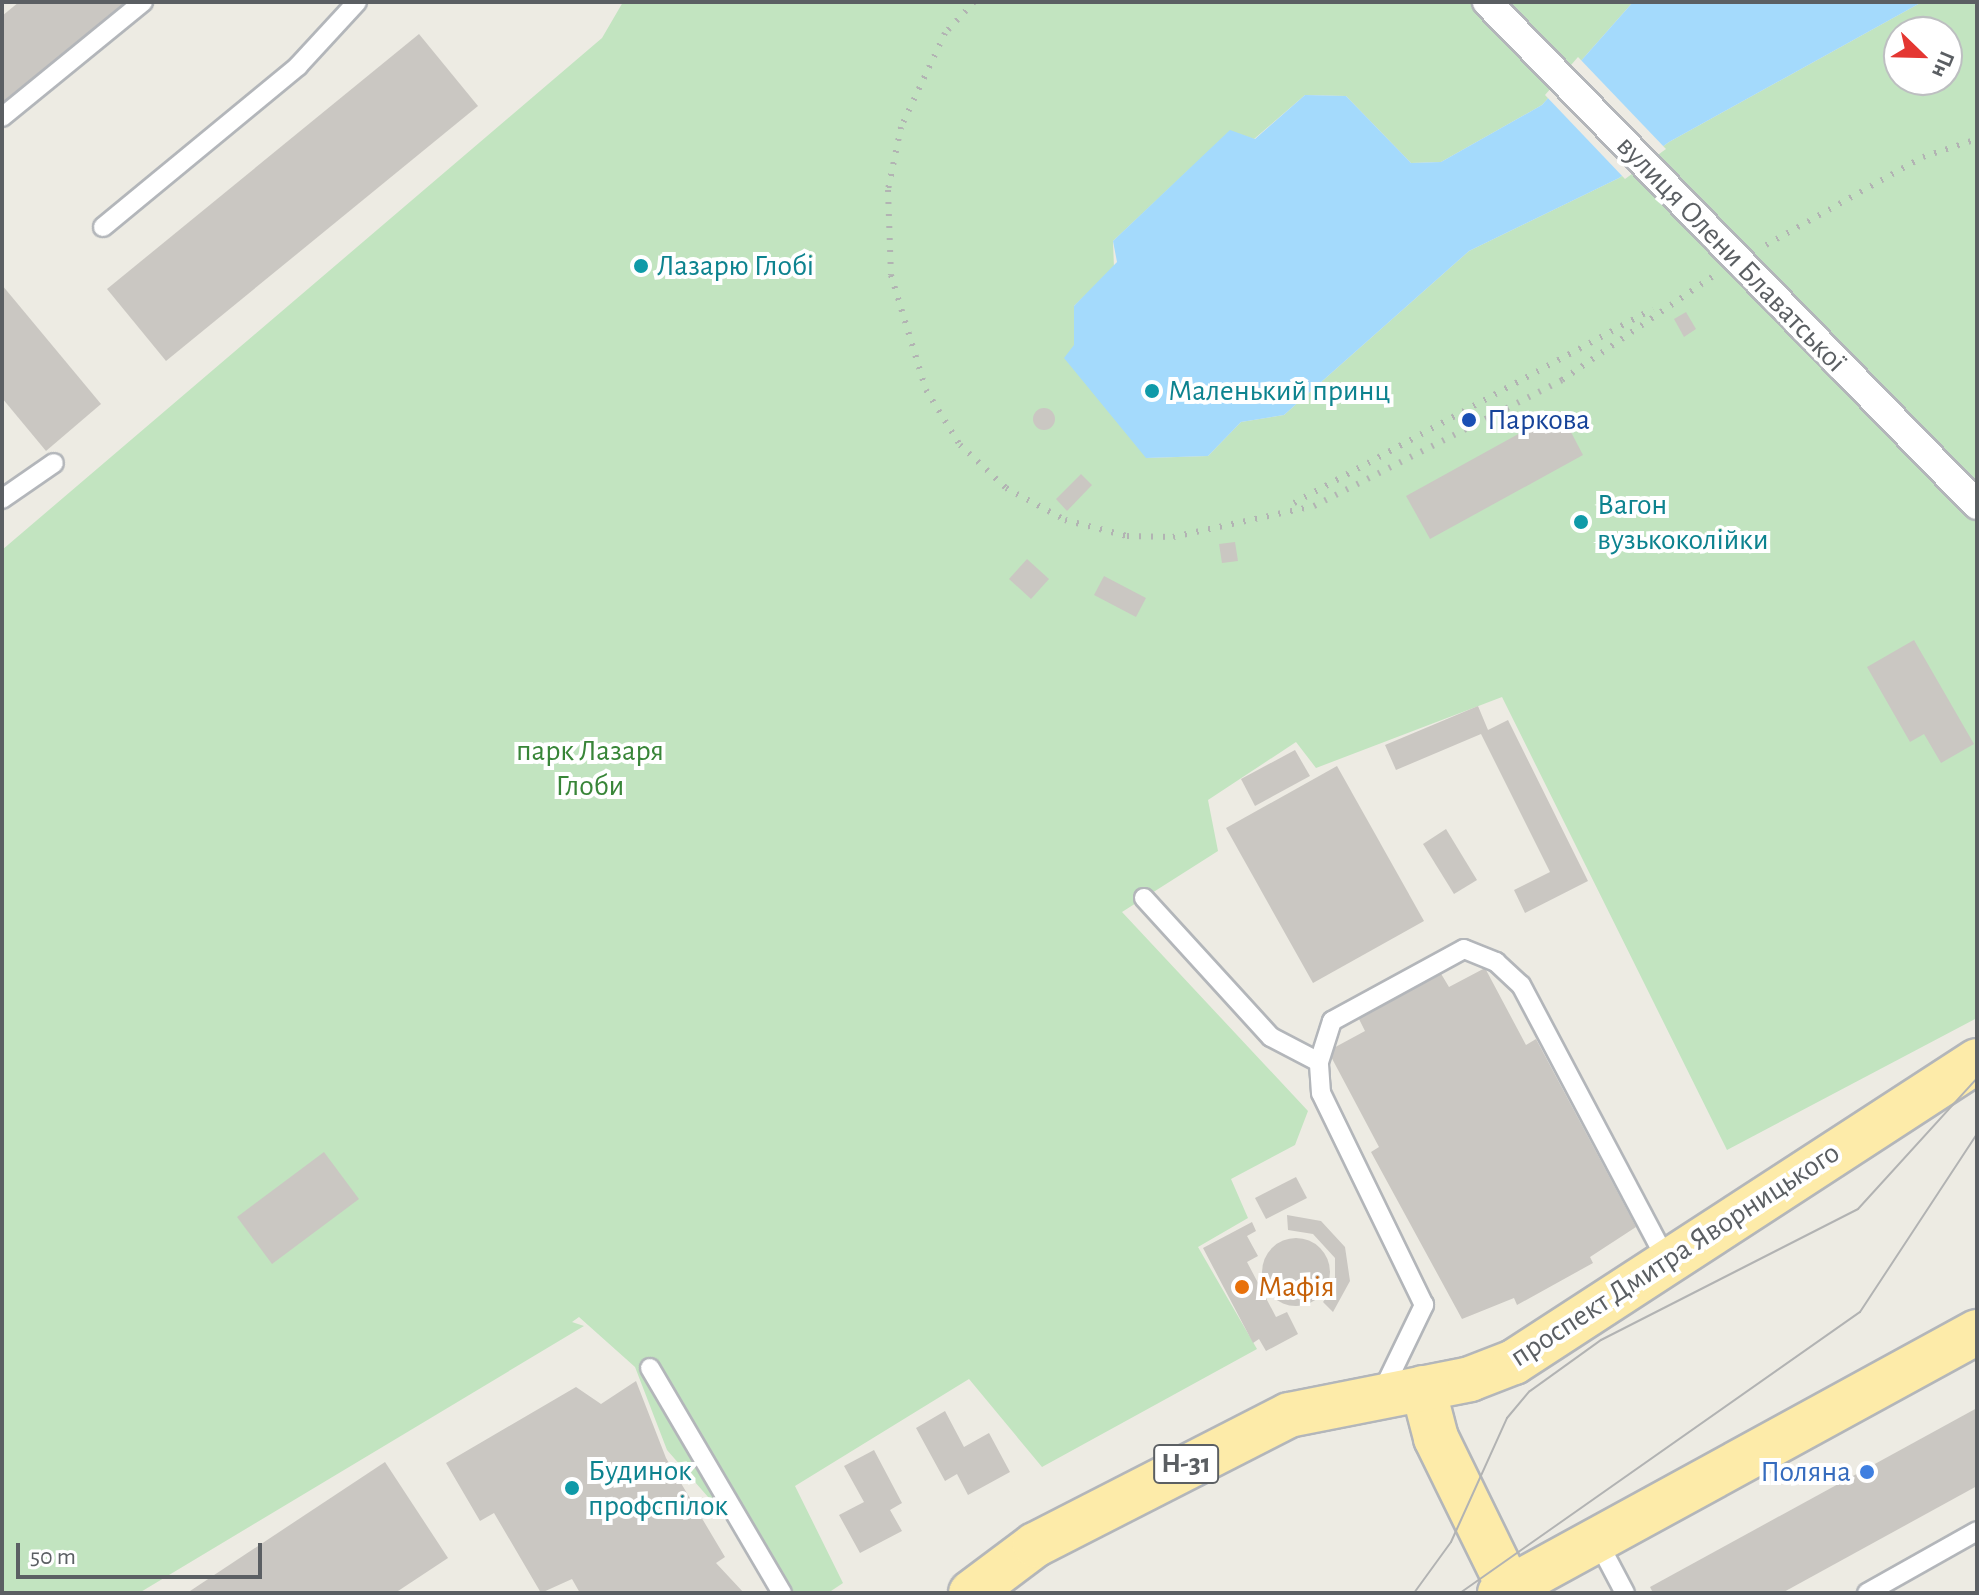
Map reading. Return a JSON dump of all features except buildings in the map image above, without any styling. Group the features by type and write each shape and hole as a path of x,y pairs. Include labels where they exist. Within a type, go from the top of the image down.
{"main road":[{"name":"проспект Дмитра Яворницького","path":"971,1593 1035,1545 1223,1444 1289,1415 1514,1362 1977,1061"},
{"path":"1403,1390 1436,1438 1505,1590 1596,1537 1977,1332"}],"street":[{"name":"вулиця Олени Блаватської","path":"1487,2 1977,505"}],"lane":[{"path":"2,117 143,2"},
{"path":"103,227 298,66 357,2"},
{"path":"2,499 54,463"},
{"path":"1144,898 1271,1037 1319,1062"},
{"path":"1403,1390 1424,1305 1321,1093 1319,1062 1332,1021 1464,949 1496,962 1521,985 1659,1246"},
{"path":"650,1368 782,1593"},
{"path":"1867,1593 1977,1531"},
{"path":"1596,1537 1625,1593"}],"green space":[{"name":"парк Лазаря Глоби","path":"623,2 1633,2 1542,105 1441,162 1411,163 1346,96 1305,95 1254,139 1230,131 1113,241 1114,268 1074,306 1074,345 1147,458 1208,456 1241,422 1284,415 1469,251 1619,178 1669,142 1883,24 1883,96 1963,96 1963,16 1897,16 1922,2 1977,2 1977,1018 1727,1150 1502,697 1316,768 1296,742 1208,800 1218,851 1122,912 1308,1111 1295,1145 1231,1179 1248,1218 1198,1247 1257,1349 1042,1467 969,1379 795,1486 843,1583 828,1593 792,1593 667,1450 635,1367 579,1317 572,1322 584,1326 139,1593 2,1593 2,550 602,38"}],"water":[{"path":"1633,2 1922,2 1897,16 1883,16 1883,24 1669,142 1619,178 1469,251 1284,415 1241,422 1208,456 1146,458 1064,358 1074,345 1074,306 1117,262 1113,241 1230,130 1255,139 1305,95 1346,96 1411,163 1441,162 1542,105"}],"pier":[{"path":"1578,57 1666,149 1625,179 1545,95"}],"tram line":[{"path":"1414,1593 1451,1542 1507,1418 1530,1391 1601,1340 1858,1209 1977,1078"},
{"path":"1460,1593 1860,1312 1977,1134"}],"railway":[{"path":"974,2 945,33 901,127 888,190 891,275 926,390 960,445 1006,488 1065,520 1127,536 1173,537 1314,506 1562,380 1716,274"},
{"path":"1766,245 1923,157 1977,139"},
{"path":"1294,503 1653,309"}],"place":[{"name":"Лазарю Глобі","path":"641,266"},
{"name":"Маленький принц","path":"1152,391"},
{"name":"Паркова","path":"1469,420"},
{"name":"Вагон вузькоколійки","path":"1581,522"},
{"name":"Мафія","path":"1242,1287"},
{"name":"Поляна","path":"1867,1472"},
{"name":"Будинок профспілок","path":"572,1488"}]}
